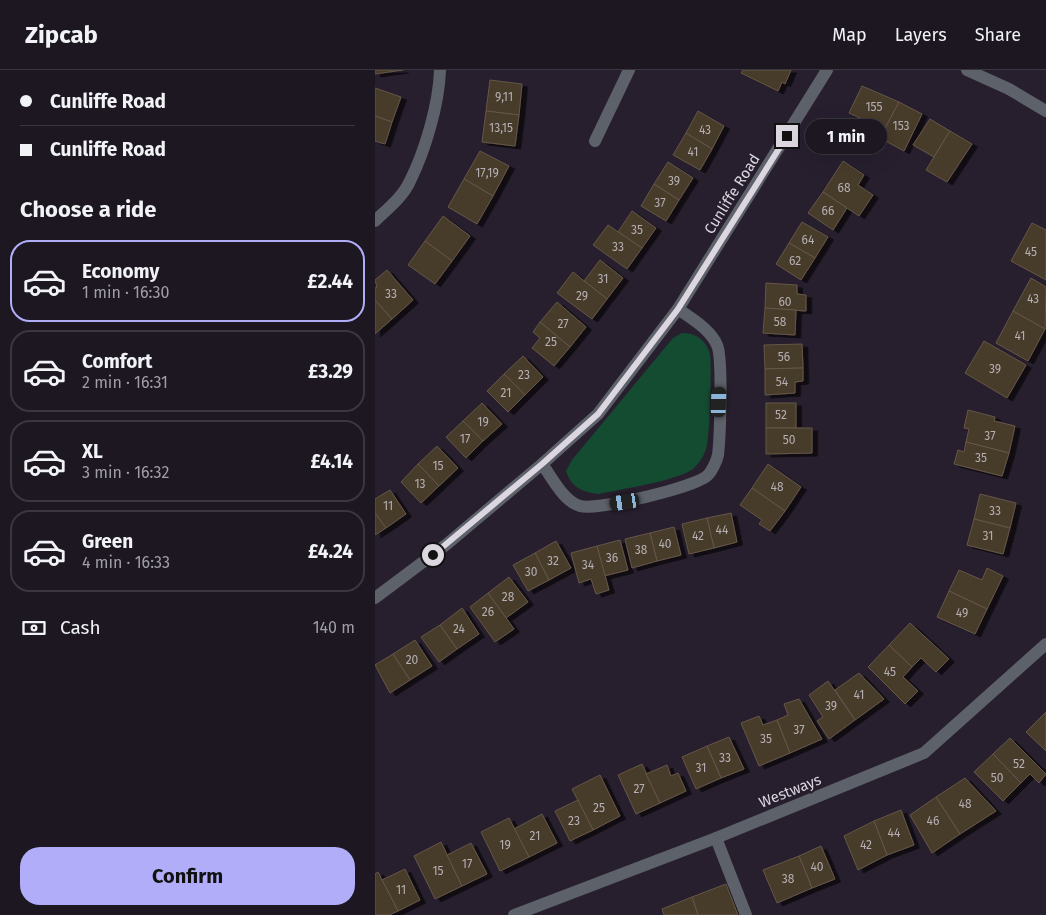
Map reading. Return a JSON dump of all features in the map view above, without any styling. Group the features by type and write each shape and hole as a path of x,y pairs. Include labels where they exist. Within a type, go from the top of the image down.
{"street":[{"path":"375,221 395,202 410,182 430,124 440,70"},
{"path":"595,141 629,70"},
{"name":"Cunliffe Road","path":"375,598 447,544 598,414 678,309 827,70"},
{"path":"967,70 1009,89 1046,111"},
{"path":"542,464 567,497 580,506 593,507 625,502 691,484 708,476 717,456 721,365 718,346 710,333 678,309"},
{"name":"Westways","path":"514,915 716,838 924,753 1046,644"},
{"path":"716,838 746,915"}],"green space":[{"path":"682,333 692,334 700,338 710,354 709,432 706,449 701,459 694,468 677,477 649,484 598,494 578,488 568,477 566,471 572,460 673,338"}],"building":[{"path":"375,70 403,70 375,74"},
{"path":"743,70 791,70 785,84 782,82 778,91 741,73"},
{"path":"490,80 522,84 519,115 486,111"},
{"path":"862,86 899,102 880,138 869,133 873,124 849,113"},
{"path":"375,88 401,97 392,122 375,116"},
{"path":"899,102 922,114 904,151 880,138"},
{"path":"486,111 519,115 515,146 482,142"},
{"path":"698,111 724,126 712,149 686,133"},
{"path":"375,116 392,122 385,144 375,141"},
{"path":"930,119 950,131 934,157 913,145"},
{"path":"950,131 972,144 947,182 926,170"},
{"path":"686,133 712,149 700,170 673,155"},
{"path":"480,151 509,166 493,196 464,179"},
{"path":"843,161 864,175 858,185 873,195 859,216 823,192"},
{"path":"668,162 693,178 679,200 654,184"},
{"path":"464,179 493,196 477,224 448,207"},
{"path":"654,184 679,200 666,221 641,206"},
{"path":"823,192 847,208 833,230 808,213"},
{"path":"632,211 656,228 642,248 618,232"},
{"path":"443,216 470,236 452,261 425,241"},
{"path":"802,222 828,237 815,258 789,243"},
{"path":"1032,223 1046,230 1046,280 1011,261"},
{"path":"608,225 642,248 627,269 593,245"},
{"path":"425,241 452,261 435,284 408,265"},
{"path":"789,243 815,258 801,280 776,264"},
{"path":"600,260 623,278 607,299 584,281"},
{"path":"387,270 413,300 392,319 375,300 375,288 377,287 375,280"},
{"path":"573,272 607,299 592,319 557,293"},
{"path":"1031,278 1046,287 1045,329 1013,311"},
{"path":"766,283 797,285 797,294 806,295 806,311 765,308"},
{"path":"375,300 392,319 375,334"},
{"path":"557,302 586,327 570,347 540,322"},
{"path":"765,308 796,310 795,335 763,333"},
{"path":"1013,311 1045,329 1028,361 996,343"},
{"path":"540,322 570,347 554,366 532,348 540,338 533,332"},
{"path":"984,341 1026,365 1007,398 965,373"},
{"path":"802,344 803,368 765,369 764,345"},
{"path":"523,356 543,377 525,395 504,374"},
{"path":"803,368 803,381 795,382 795,393 765,395 765,369"},
{"path":"504,374 525,395 508,412 487,391"},
{"path":"482,403 502,424 483,441 463,421"},
{"path":"766,403 796,403 796,428 766,428"},
{"path":"968,410 995,417 994,421 1015,426 1009,453 966,442 969,429 964,428"},
{"path":"463,421 483,441 466,458 446,437"},
{"path":"766,428 812,428 812,453 766,454"},
{"path":"966,442 1009,453 1002,476 954,464 958,450 964,452"},
{"path":"437,446 458,468 439,486 418,464"},
{"path":"418,464 439,486 421,503 401,482"},
{"path":"768,464 801,487 785,511 752,488"},
{"path":"752,488 785,511 770,531 759,524 762,520 740,505"},
{"path":"390,490 406,514 386,528 375,513 375,499"},
{"path":"980,494 1016,503 1010,528 974,519"},
{"path":"375,513 386,528 375,535"},
{"path":"731,513 737,542 714,548 707,518"},
{"path":"707,518 714,548 689,554 682,524"},
{"path":"974,519 1010,528 1003,554 967,545"},
{"path":"674,527 681,555 657,561 650,533"},
{"path":"650,533 657,561 632,568 625,539"},
{"path":"620,540 628,570 604,576 597,546"},
{"path":"556,541 571,568 549,580 535,553"},
{"path":"597,546 609,590 596,594 591,579 579,583 571,553"},
{"path":"535,553 549,580 528,591 513,565"},
{"path":"987,568 1003,576 987,609 949,591 959,570 982,580"},
{"path":"509,577 528,602 506,618 488,593"},
{"path":"949,591 987,609 975,634 937,617"},
{"path":"488,593 514,629 495,642 470,607"},
{"path":"462,608 479,634 457,649 440,625"},
{"path":"910,623 949,659 936,672 921,658 912,667 889,645"},
{"path":"440,625 457,649 439,662 421,637"},
{"path":"415,640 432,666 410,680 393,654"},
{"path":"889,645 912,667 903,677 918,691 905,704 868,667"},
{"path":"393,654 410,680 390,693 375,665"},
{"path":"859,673 884,699 855,720 835,690"},
{"path":"828,681 855,720 829,739 817,721 823,717 809,695"},
{"path":"799,699 822,739 790,753 777,720 788,715 784,704"},
{"path":"1046,712 1046,751 1026,732"},
{"path":"759,716 763,725 777,720 790,753 759,766 741,723"},
{"path":"729,737 744,769 721,778 707,746"},
{"path":"1010,738 1046,774 1039,783 1030,774 1021,783 993,754"},
{"path":"707,746 721,778 696,789 682,757"},
{"path":"993,754 1021,783 1003,801 974,772"},
{"path":"642,764 660,803 636,814 618,775"},
{"path":"667,765 671,776 678,773 686,791 660,803 646,774"},
{"path":"600,775 620,816 593,830 572,789"},
{"path":"965,778 996,811 960,834 936,797"},
{"path":"936,797 960,834 932,853 910,815"},
{"path":"578,800 593,830 570,841 555,811"},
{"path":"901,810 914,845 887,855 874,821"},
{"path":"542,814 557,843 529,857 514,829"},
{"path":"509,818 529,857 500,871 481,832"},
{"path":"874,821 887,855 858,870 844,836"},
{"path":"441,842 462,886 435,899 414,856"},
{"path":"471,843 487,874 462,886 447,855"},
{"path":"821,846 835,879 812,888 799,856"},
{"path":"799,856 812,888 777,903 763,870"},
{"path":"405,869 420,900 398,911 382,880"},
{"path":"378,872 398,911 389,915 375,915 375,874"},
{"path":"726,884 738,915 698,915 692,897"},
{"path":"692,897 698,915 664,915 662,909"}],"route":[{"path":"433,555 542,464 598,414 629,376 678,309 726,236 787,136"}]}
